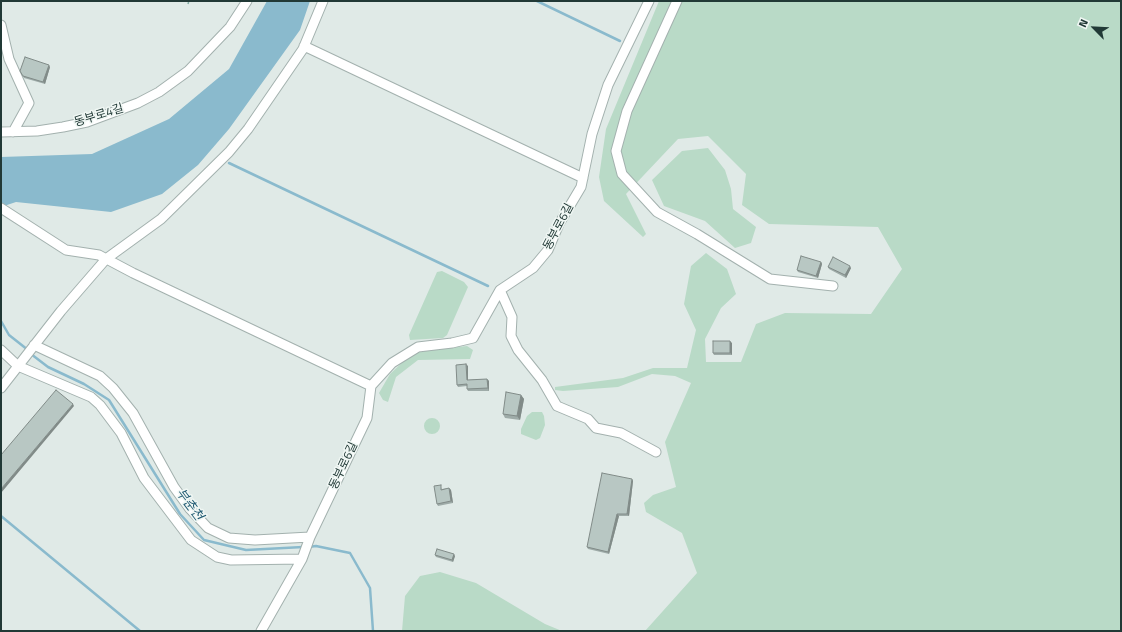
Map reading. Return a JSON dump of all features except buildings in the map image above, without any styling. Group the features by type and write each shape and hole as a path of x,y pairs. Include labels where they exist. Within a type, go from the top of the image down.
{"street":[{"name":"동부로4길","path":"1,132 37,131 62,127 111,114 154,94 188,71 230,27 247,1"},
{"path":"1,388 34,345 106,259 161,218 229,152 270,99 304,46 323,1"},
{"name":"동부로6길","path":"261,631 302,559 310,537 367,418 371,386 392,363 418,346 452,343 473,338 500,290 533,268 548,250 559,224 581,187 592,134 608,85 649,1"},
{"path":"677,1 627,111 616,151 622,174 657,212 697,234 770,279 832,286"},
{"path":"1,25 9,59 29,103 13,132"},
{"path":"304,46 427,106 583,178"},
{"path":"2,209 66,250 99,255 371,386"},
{"path":"500,290 512,317 511,336 518,350 542,380 557,406 588,419 596,428 621,433 656,452"},
{"path":"34,345 100,376 113,388 133,413 174,487 190,509 208,528 229,538 255,540 310,537"},
{"path":"1,350 18,366 92,397 100,405 121,433 144,478 191,540 217,557 231,560 302,559"}],"green space":[{"path":"659,1 1121,1 1121,631 645,631 697,573 682,533 646,512 644,503 653,495 676,487 665,442 691,383 675,376 652,374 618,387 563,391 555,390 555,387 623,378 653,368 687,368 696,330 684,304 691,266 706,253 727,269 736,294 721,308 705,339 706,362 741,362 756,324 785,313 871,314 902,269 878,227 769,224 742,205 746,174 708,136 678,139 626,194 646,234 643,237 604,201 599,177 606,129"},
{"path":"708,148 725,170 731,189 733,209 756,227 751,243 735,248 705,221 664,206 652,180 682,151"},
{"path":"442,271 464,282 468,287 447,335 443,338 410,340 409,335 437,272"},
{"path":"467,346 473,350 470,359 418,360 396,377 388,402 383,400 379,393 390,374 406,359 421,351"},
{"path":"532,412 542,412 544,416 545,425 540,438 536,440 521,434 521,429 527,416"},
{"path":"429,418 435,418 440,423 438,432 435,434 429,434 424,429 424,423"},
{"path":"440,572 476,583 545,624 562,631 402,631 405,596 420,576"}],"water":[{"path":"267,1 310,1 300,30 229,129 198,165 162,194 111,212 16,202 1,207 1,157 92,154 169,119 229,69"}],"waterway":[{"path":"537,1 620,41"},
{"path":"229,163 488,286"},
{"name":"부춘천","path":"1,321 9,335 28,350"},
{"name":"부춘천","path":"31,354 48,367 84,384 109,400 180,514 204,540 246,550 303,547"},
{"path":"1,516 140,631"},
{"name":"부춘천","path":"308,547 316,546 350,553 370,588 373,631"}]}
